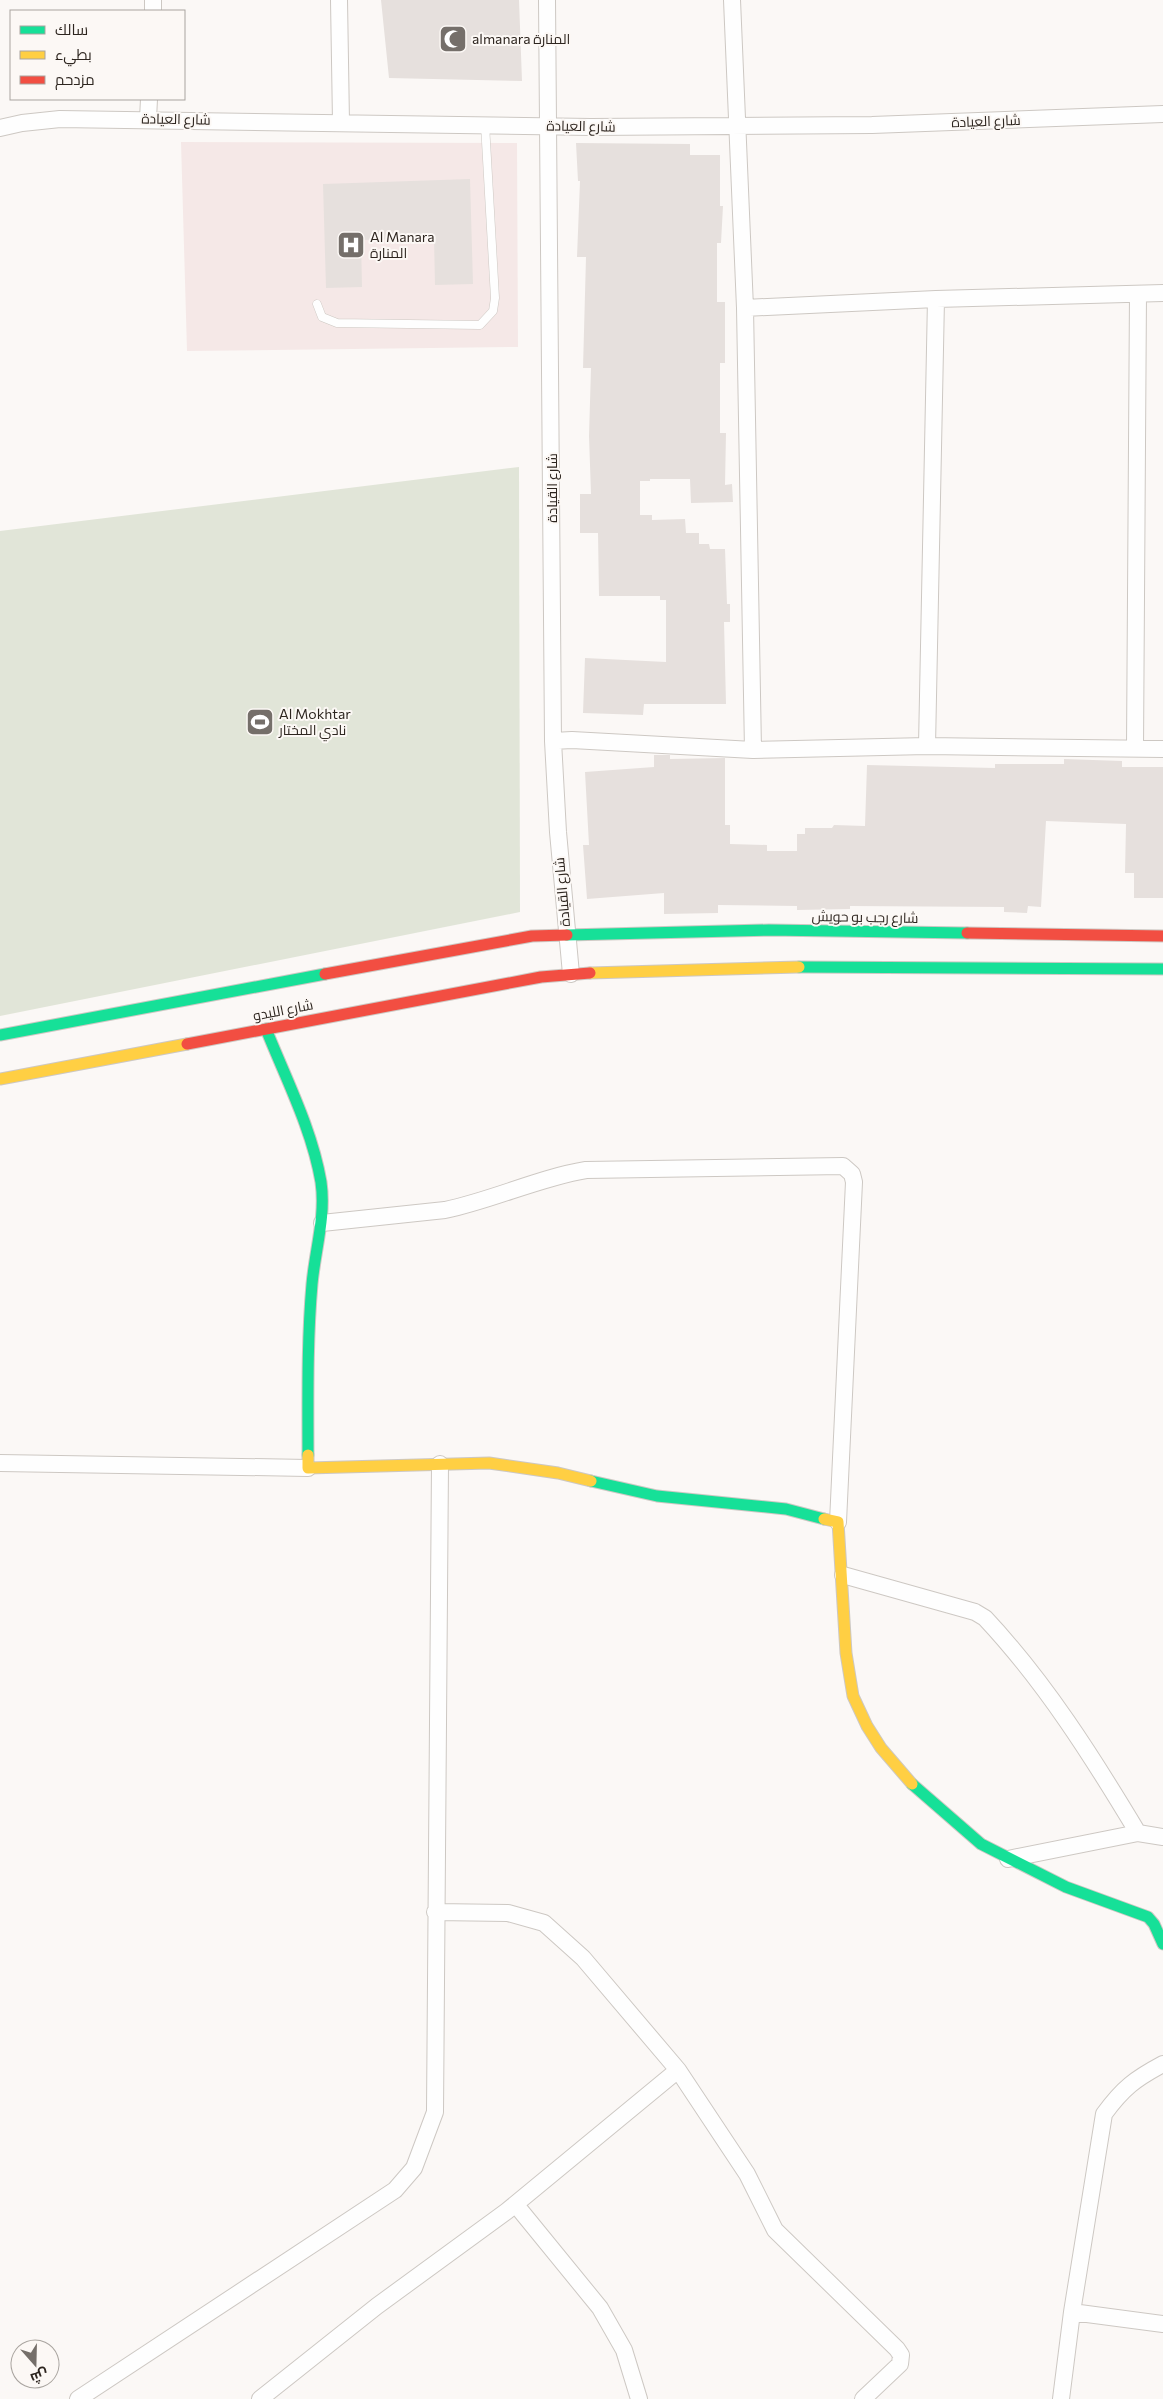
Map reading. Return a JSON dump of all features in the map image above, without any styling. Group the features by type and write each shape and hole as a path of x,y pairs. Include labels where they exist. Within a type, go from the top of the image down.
{"main road":[{"name":"شارع رجب بو حويش","path":"566,934 775,931 1163,936"},
{"name":"شارع الليدو","path":"0,1036 532,936 566,934"},
{"path":"571,974 812,967 1163,969"},
{"name":"شارع الليدو","path":"0,1079 541,977 571,974"},
{"path":"266,1029 312,1143 321,1184 322,1223 312,1282 308,1360 308,1468 488,1463 558,1473 657,1496 786,1509 838,1522 843,1575 846,1653 853,1696 867,1726 881,1748 918,1791 981,1844 1066,1887 1148,1917 1154,1924 1163,1944"}],"street":[{"path":"339,0 341,122"},
{"name":"شارع القيادة","path":"548,0 554,741 558,832 571,974"},
{"path":"732,0 745,308 752,750"},
{"path":"148,119 149,100"},
{"name":"شارع العيادة","path":"0,128 60,118 591,127 736,124 872,125 1163,114"},
{"path":"745,308 936,299 1163,293"},
{"path":"1135,748 1138,294"},
{"path":"927,746 936,299"},
{"path":"554,741 572,740 752,750 927,746 1163,748"},
{"path":"322,1223 464,1206 563,1174 586,1170 843,1166 852,1174 854,1182 838,1522"},
{"path":"0,1463 308,1468"},
{"path":"78,2399 395,2190 414,2168 435,2112 435,1912 440,1464"},
{"path":"843,1575 975,1612 985,1618 1034,1677 1091,1755 1138,1833"},
{"path":"1008,1859 1138,1833 1163,1837"},
{"path":"435,1912 508,1913 544,1923 583,1958 678,2070 747,2174 775,2230 901,2355 900,2364 864,2399"},
{"path":"1061,2399 1072,2312 1104,2114 1120,2092 1141,2076 1163,2064"},
{"path":"260,2399 378,2306 516,2204 678,2070"},
{"path":"516,2204 600,2308 624,2350 639,2399"},
{"path":"1072,2312 1163,2324"}],"lane":[{"path":"318,304 322,317 337,323 480,325 493,311 495,298 485,124"}],"shaded area":[{"name":"Al Manara المنارة","path":"181,142 517,143 518,347 187,351"},
{"name":"Al Mokhtar نادي المختار","path":"519,467 520,912 0,1016 0,531"}],"building":[{"name":"almanara المنارة","path":"381,0 519,0 522,81 389,78"},
{"path":"576,143 690,144 690,155 720,155 720,206 723,206 721,243 717,243 717,302 725,302 725,363 720,363 720,433 726,433 725,485 732,484 733,502 691,503 690,479 650,479 650,481 640,481 640,515 652,515 652,520 685,519 686,533 699,533 699,544 709,544 710,549 725,549 727,604 730,604 730,622 724,622 726,704 644,704 643,715 583,713 585,658 666,662 666,600 660,600 660,596 599,596 598,533 580,533 580,494 591,494 589,436 591,368 583,368 586,257 577,257 580,181 578,181"},
{"path":"470,179 473,284 435,285 434,238 361,240 362,287 326,288 323,184"},
{"path":"654,755 670,755 670,759 725,758 725,825 730,825 730,844 767,845 767,851 797,851 797,834 805,834 805,828 832,828 834,825 865,826 867,765 995,768 995,764 1064,764 1064,759 1122,761 1122,767 1163,767 1163,898 1134,898 1134,873 1125,873 1126,824 1046,821 1041,907 1028,906 1027,913 1004,912 1004,907 850,906 850,909 797,910 797,906 718,905 718,913 664,914 664,893 587,899 583,845 589,845 585,772 654,767"}],"traffic: fast":[{"path":"567,935 769,930 967,933"},
{"path":"799,967 1163,969"},
{"path":"0,1035 325,974"},
{"path":"266,1029 305,1123 321,1182 321,1221 313,1271 309,1327 308,1455"},
{"path":"591,1481 657,1496 786,1509 824,1519"},
{"path":"912,1784 981,1844 1066,1887 1148,1917 1154,1924 1163,1944"}],"traffic: slow":[{"path":"590,973 799,967"},
{"path":"0,1079 187,1044"},
{"path":"308,1455 308,1468 489,1463 558,1473 591,1481"},
{"path":"824,1519 838,1522 846,1653 853,1696 867,1726 881,1748 912,1784"}],"traffic: jam":[{"path":"967,933 1163,936"},
{"path":"325,974 532,936 567,935"},
{"path":"187,1044 541,977 590,973"}],"place":[{"name":"almanara المنارة","path":"453,39"},
{"name":"Al Manara المنارة","path":"351,245"},
{"name":"Al Mokhtar نادي المختار","path":"260,722"}]}
